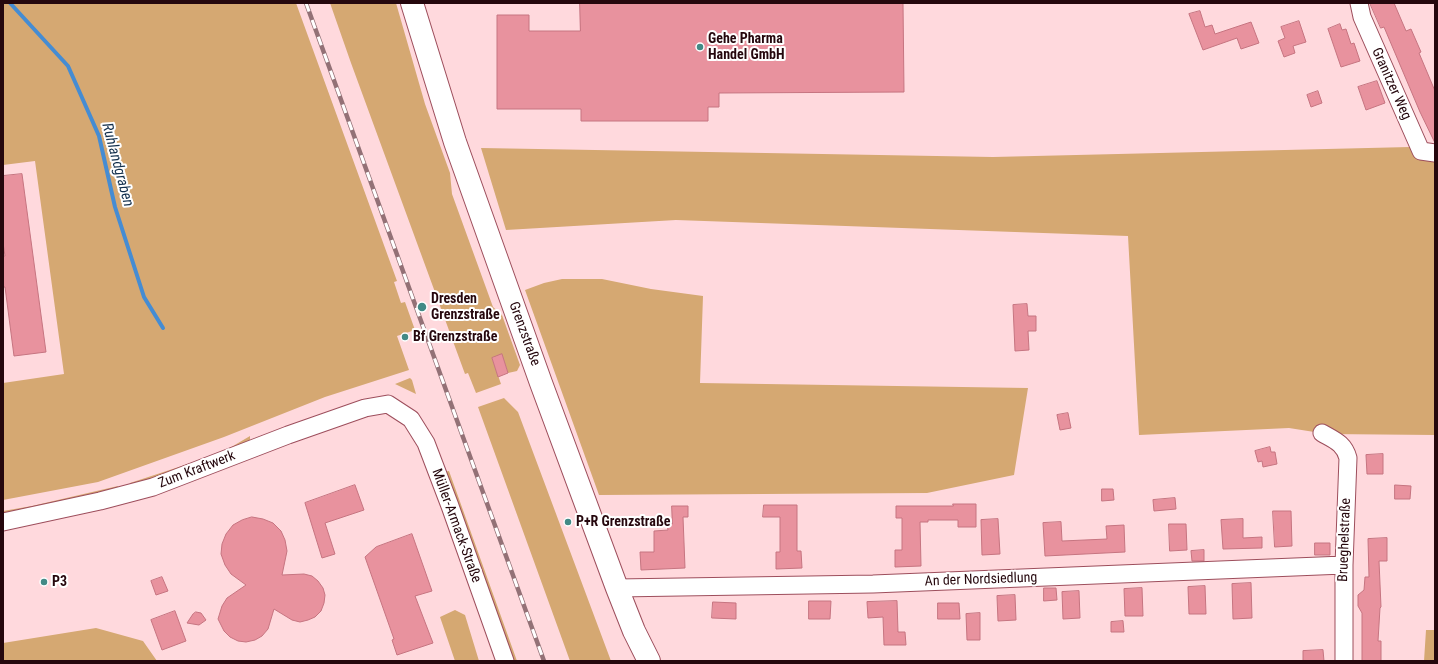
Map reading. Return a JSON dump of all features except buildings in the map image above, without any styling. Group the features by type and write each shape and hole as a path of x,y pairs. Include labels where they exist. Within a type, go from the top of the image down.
{"main road":[{"name":"Grenzstraße","path":"412,3 456,142 541,383 617,588 634,631 649,661"}],"street":[{"name":"Granitzer Weg","path":"1359,3 1362,17 1421,151 1435,153"},
{"name":"Zum Kraftwerk","path":"3,522 100,501 153,487 288,435 365,408 388,404"},
{"name":"Müller-Armack-Straße","path":"388,404 411,419 426,443 505,661"},
{"name":"Brueghelstraße","path":"1322,433 1340,444 1346,450 1348,458 1344,565 1344,661"},
{"name":"An der Nordsiedlung","path":"617,588 873,584 1344,565"}],"shaded area":[{"path":"3,3 296,3 397,281 394,282 401,303 405,302 415,330 397,336 409,370 325,397 224,437 98,482 3,500 3,383 64,374 35,161 3,165"},
{"path":"330,3 396,3 425,104 450,173 452,194 493,307 502,315 520,365 517,371 508,373 502,355 492,358 501,384 476,393 468,373 465,374"},
{"path":"1410,147 1435,161 1435,435 1327,434 1289,428 1139,435 1128,236 676,220 506,230 481,148 993,157"},
{"path":"562,279 602,279 651,289 703,296 700,383 1028,388 1014,475 927,493 599,495 525,290 544,283"},
{"path":"410,378 412,380 416,394 395,384"},
{"path":"504,398 518,412 611,661 570,661 478,407"},
{"path":"250,436 250,440 230,453 133,486 130,483 228,449"},
{"path":"449,471 517,661 512,661 444,472"},
{"path":"118,486 117,490 3,515 3,511 32,506"},
{"path":"455,610 465,615 479,661 455,661 440,617"},
{"path":"96,628 143,641 157,661 3,661 3,643"},
{"path":"1426,630 1435,630 1435,661 1424,661"}],"waterway":[{"name":"Ruhlandgraben","path":"10,3 68,66 99,136 115,207 144,297 163,328"}],"railway":[{"path":"306,3 544,661"}],"place":[{"name":"Gehe Pharma Handel GmbH","path":"700,47"},
{"name":"Dresden Grenzstraße","path":"422,307"},
{"name":"Bf Grenzstraße","path":"405,337"},
{"name":"P+R Grenzstraße","path":"568,522"},
{"name":"P3","path":"44,582"}]}
